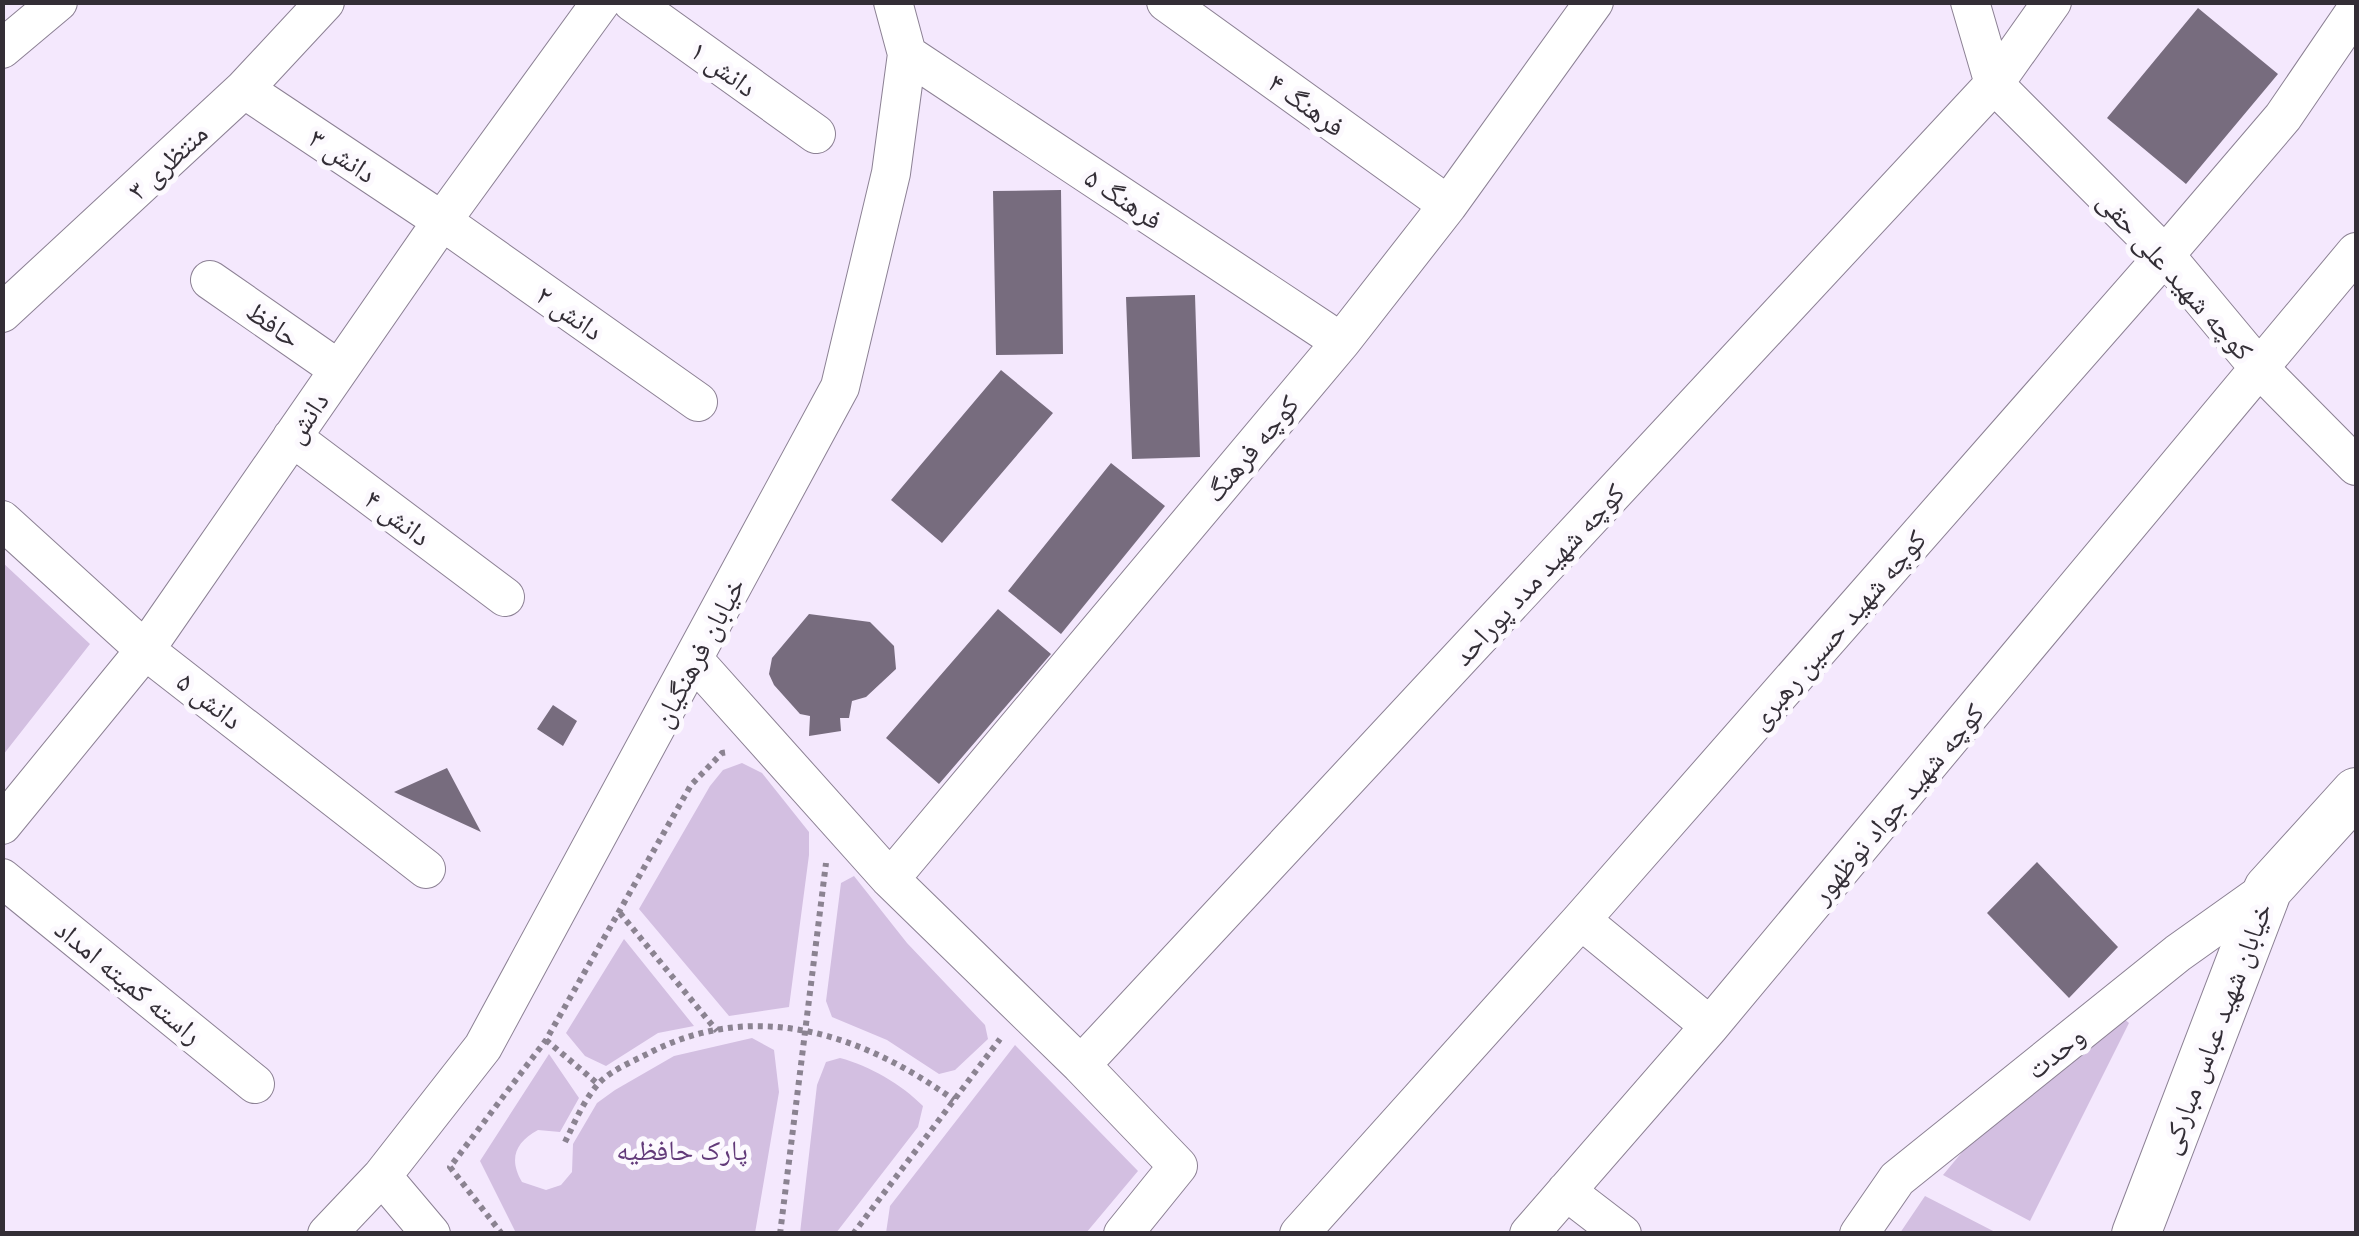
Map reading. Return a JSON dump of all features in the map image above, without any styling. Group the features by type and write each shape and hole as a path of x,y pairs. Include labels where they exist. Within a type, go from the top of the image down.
{"street":[{"path":"2,49 58,2"},
{"name":"منتظری ۳","path":"2,313 244,89 326,2"},
{"name":"دانش","path":"2,825 146,650 338,369 601,2"},
{"name":"دانش ۱","path":"632,2 816,134"},
{"name":"خیابان فرهنگیان","path":"327,1234 382,1176 483,1048 840,387 891,173 907,54 893,2"},
{"name":"فرهنگ ۴","path":"1166,2 1448,205"},
{"name":"کوچه فرهنگ","path":"890,879 1341,342 1448,205 1594,2"},
{"path":"1970,2 1994,84"},
{"name":"کوچه شهید مدد پوراحد","path":"1081,1065 1994,84 2052,2"},
{"name":"کوچه شهید حسین رهبری","path":"1299,1234 1581,920 2165,255 2283,116 2356,10"},
{"name":"فرهنگ ۵","path":"907,54 1341,342"},
{"name":"کوچه شهید علی حقی","path":"1994,84 2165,255 2260,369 2356,466"},
{"name":"دانش ۳","path":"244,89 442,221"},
{"name":"دانش ۲","path":"442,221 698,402"},
{"name":"کوچه شهید جواد نوظهور","path":"1528,1234 1710,1026 2356,252"},
{"name":"حافظ","path":"210,280 338,369"},
{"name":"دانش ۴","path":"292,437 504,597"},
{"name":"دانش ۵","path":"2,520 146,650 426,869"},
{"path":"694,660 890,879 1081,1065 1178,1166 1123,1234"},
{"name":"خیابان شهید عباس مبارکی","path":"2136,1234 2268,889 2356,792"},
{"name":"راسته کمیته امداد","path":"2,878 255,1084"},
{"name":"وحدت","path":"1859,1234 1897,1179 2178,954 2268,889"},
{"path":"1581,920 1710,1026"},
{"path":"382,1176 432,1234"},
{"path":"1566,1192 1622,1234"}],"path":[{"path":"502,1234 450,1167 546,1040 692,785 722,752 734,752"},
{"path":"780,1234 827,858"},
{"path":"620,913 716,1031"},
{"path":"854,1234 1000,1038 992,1022"},
{"path":"565,1142 598,1084 674,1040 749,1027 805,1029 835,1036 882,1055 954,1100"},
{"path":"546,1040 598,1084"}],"green space":[{"path":"2,562 90,644 3,755 2,755"},
{"path":"742,763 762,773 809,832 809,855 789,1007 729,1016 639,909 710,786 723,770"},
{"path":"854,876 907,943 985,1025 988,1039 955,1070 939,1074 887,1040 832,1017 826,1001 841,883"},
{"name":"پارک حافظیه","path":"624,939 694,1026 658,1033 606,1066 585,1056 566,1033"},
{"path":"2122,1017 2129,1023 2030,1221 1943,1175 1968,1145"},
{"name":"پارک حافظیه","path":"752,1038 774,1050 779,1092 755,1233 516,1233 480,1161 549,1054 579,1098 560,1132 538,1130 524,1140 515,1158 522,1182 546,1190 561,1185 572,1172 573,1144 597,1103 674,1056"},
{"path":"1015,1045 1138,1171 1086,1233 886,1233 890,1206"},
{"name":"پارک حافظیه","path":"840,1058 884,1077 923,1106 918,1127 836,1233 800,1233 817,1085 826,1062"},
{"path":"1925,1196 1997,1233 1900,1233"}],"building":[{"path":"2198,8 2278,74 2186,184 2107,118"},
{"path":"1061,190 1063,354 996,355 993,191"},
{"path":"1195,295 1200,457 1132,459 1126,297"},
{"path":"1001,370 1053,413 942,543 891,500"},
{"path":"1111,463 1165,506 1061,634 1008,591"},
{"path":"998,609 1051,654 939,784 886,738"},
{"path":"809,614 870,622 894,646 896,669 866,697 852,701 849,718 840,718 841,731 809,736 810,716 800,714 769,674 772,658"},
{"path":"553,705 577,721 563,746 537,729"},
{"path":"447,768 481,832 394,792"},
{"path":"2037,862 2118,947 2069,998 1987,913"}]}
